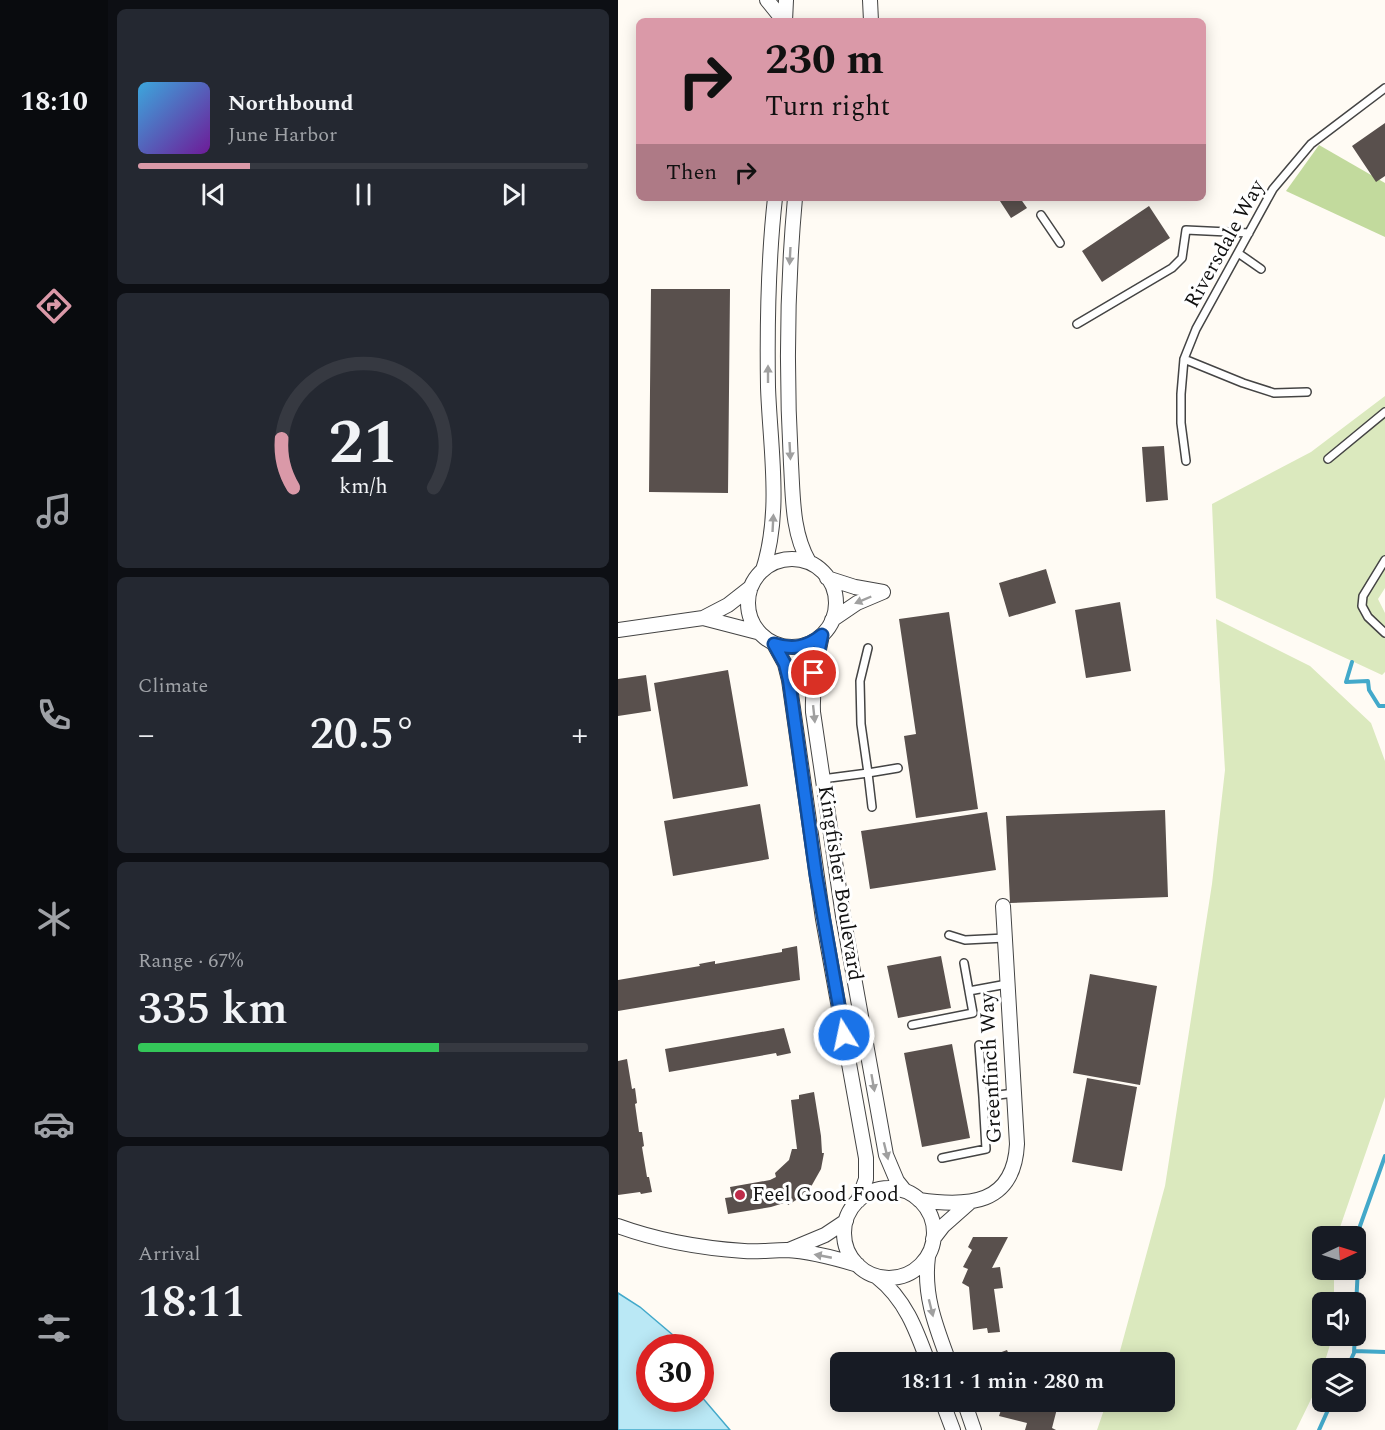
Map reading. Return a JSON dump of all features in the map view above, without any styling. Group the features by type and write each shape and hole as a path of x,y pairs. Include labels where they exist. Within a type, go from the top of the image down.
{"street":[{"path":"767,0 782,18"},
{"path":"784,18 786,0"},
{"path":"618,630 703,618 728,605 751,587 763,570 770,548 773,519 768,310 775,201"},
{"path":"703,618 757,632 774,644 795,648 805,646 822,635 832,620 836,603 835,594 827,578 809,562 803,553 797,535 790,447 788,352 789,281 795,201"},
{"path":"763,570 788,559 809,562"},
{"path":"827,578 855,587 883,592 857,603 832,620"},
{"path":"751,587 747,605 757,632"},
{"name":"Kingfisher Boulevard","path":"822,635 816,661 813,696 822,778 843,916 885,1146 892,1172 905,1191"},
{"name":"Kingfisher Boulevard","path":"774,644 785,664 789,680 823,919 866,1158 866,1179 858,1201"},
{"name":"Greenfinch Way","path":"919,1200 969,1203 984,1198 996,1191 1015,1162 1017,1144 1003,906"},
{"path":"787,1250 825,1235 846,1221 858,1201 878,1190 888,1188 905,1191 919,1200 925,1206 933,1223 933,1239 928,1255 926,1277 928,1299 946,1352"},
{"name":"Greenfinch Way","path":"933,1239 943,1226 969,1203"},
{"path":"846,1221 846,1239 851,1256 858,1265"},
{"path":"618,1226 667,1241 699,1247 748,1252 787,1250 830,1257 858,1265 889,1286 901,1300 915,1326 924,1352"},
{"path":"877,1277 894,1277 917,1269 928,1255"},
{"path":"946,1412 953,1430"},
{"path":"968,1412 974,1430"}],"lane":[{"name":"Riversdale Way","path":"1186,461 1181,423 1181,394 1184,359 1196,329 1273,189 1311,144 1385,88"},
{"path":"1041,215 1060,243"},
{"path":"1077,324 1172,268 1182,258 1186,230 1249,233"},
{"path":"1238,253 1261,269"},
{"path":"1184,359 1274,393 1307,392"},
{"path":"1328,459 1385,412"},
{"path":"1385,560 1363,596 1362,606 1368,617 1385,633"},
{"path":"868,648 860,681 861,724 873,807"},
{"path":"822,778 898,768"},
{"path":"949,935 965,940 1005,938"},
{"path":"912,1025 973,1013 964,963"},
{"path":"969,991 1007,984"},
{"path":"942,1158 986,1149 979,1045"},
{"path":"983,1097 1014,1093"}],"green space":[{"path":"1319,145 1385,183 1385,237 1286,191"},
{"path":"1385,396 1385,588 1378,599 1385,613 1385,672 1382,675 1216,598 1212,504 1311,452"},
{"path":"1216,619 1310,666 1371,723 1385,761 1385,1097 1340,1226 1312,1226 1312,1280 1334,1280 1334,1292 1312,1292 1312,1346 1330,1346 1326,1358 1312,1358 1312,1397 1296,1430 1097,1430 1103,1412 1175,1412 1175,1352 1120,1352 1165,1186 1212,884 1225,770"}],"water":[{"path":"618,1293 640,1307 672,1334 636,1334 636,1412 714,1411 730,1430 618,1430"}],"building":[{"path":"1385,123 1385,176 1376,182 1352,146"},
{"path":"1000,201 1022,201 1027,208 1011,218"},
{"path":"1149,206 1170,238 1102,282 1082,251"},
{"path":"651,289 730,289 728,493 649,492"},
{"path":"1164,446 1168,500 1146,502 1142,447"},
{"path":"1046,569 1056,603 1009,617 999,583"},
{"path":"1120,602 1131,671 1086,678 1075,610"},
{"path":"949,612 978,809 916,818 904,736 916,734 899,619"},
{"path":"728,670 748,786 673,799 654,683"},
{"path":"646,675 651,711 618,716 618,679"},
{"path":"760,804 769,859 673,876 664,821"},
{"path":"1165,810 1168,897 1010,903 1006,816"},
{"path":"987,812 996,870 870,889 861,831"},
{"path":"797,946 800,980 618,1011 618,980 700,966 699,964 715,961 715,964 782,952 782,949"},
{"path":"941,956 951,1008 898,1018 887,966"},
{"path":"1090,974 1157,986 1140,1085 1073,1073"},
{"path":"784,1028 791,1053 777,1056 776,1053 669,1072 665,1049"},
{"path":"952,1044 970,1138 922,1147 904,1053"},
{"path":"627,1059 632,1089 635,1088 639,1132 642,1132 647,1177 649,1177 652,1192 618,1195 618,1061"},
{"path":"1087,1078 1137,1087 1122,1171 1072,1162"},
{"path":"814,1092 822,1153 824,1153 821,1169 812,1185 801,1197 788,1205 787,1202 728,1214 725,1198 732,1197 730,1187 776,1177 775,1173 789,1160 792,1149 797,1149 791,1100 799,1099 799,1095"},
{"path":"973,1237 1008,1237 992,1268 1000,1267 1003,1288 994,1289 1000,1332 988,1333 987,1328 973,1330 969,1287 962,1283 968,1269 963,1267 972,1250 968,1247"},
{"path":"1000,1412 1056,1412 1052,1428 1056,1430 1025,1430 1027,1423 999,1416"}],"waterway":[{"path":"1352,662 1346,682 1368,681 1369,690 1379,706 1385,706"},
{"path":"1357,1292 1360,1226 1385,1156"},
{"path":"1352,1358 1354,1346"},
{"path":"1354,1351 1385,1352"},
{"path":"1319,1430 1327,1412"}],"place":[{"name":"Feel Good Food","path":"740,1195"}],"route":[{"path":"814,673 822,635 805,646 795,648 774,644 782,656 789,680 816,875 844,1035"}]}
